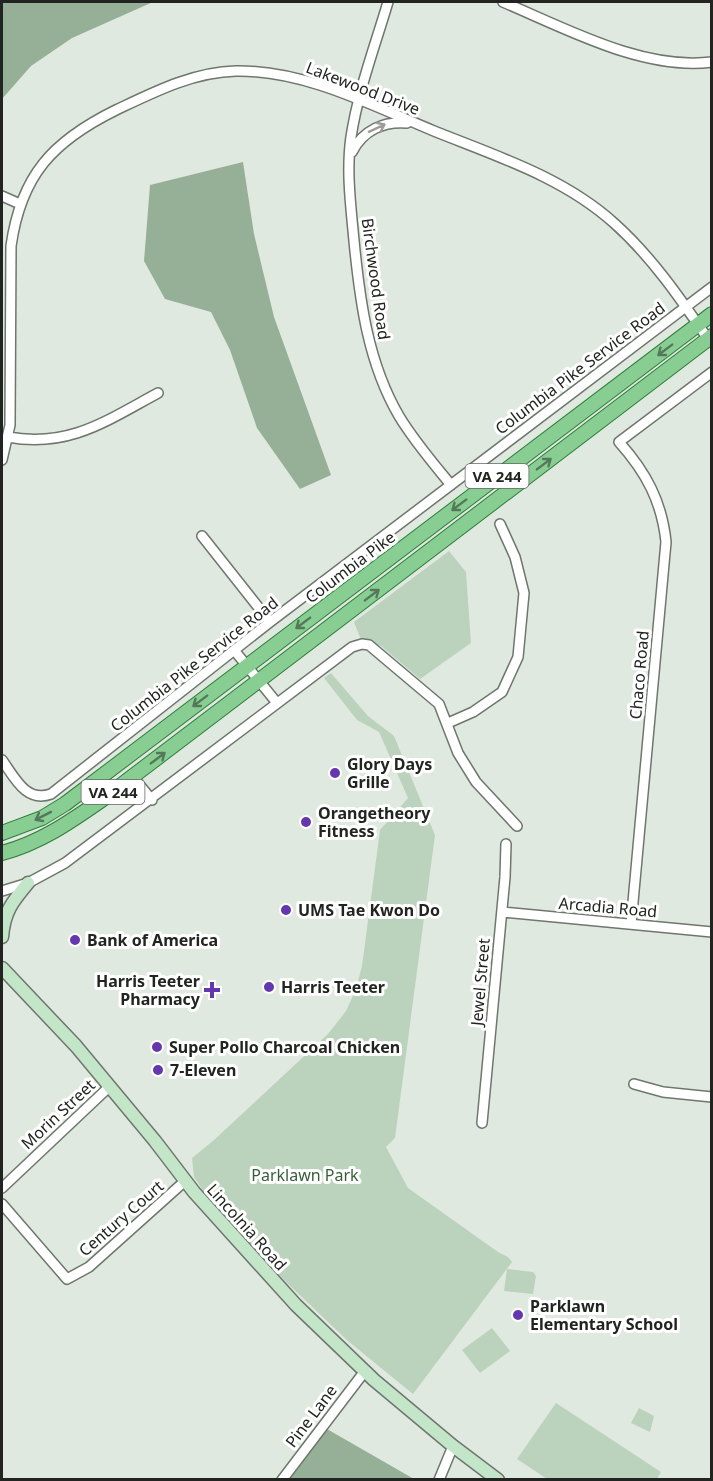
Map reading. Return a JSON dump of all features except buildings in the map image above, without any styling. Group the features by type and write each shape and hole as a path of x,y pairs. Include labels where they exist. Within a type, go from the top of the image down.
{"main road":[{"name":"Columbia Pike","path":"2,833 42,818 65,804 711,314"},
{"name":"VA 244","path":"2,853 20,848 61,828 133,777 710,337"},
{"path":"2,937 3,919 28,883"},
{"name":"Lincolnia Road","path":"2,968 76,1046 185,1181 296,1305 364,1371 453,1446 498,1479"}],"street":[{"name":"Birchwood Road","path":"388,2 359,100 351,136 348,185 363,313 375,360 398,414 412,436 451,485"},
{"path":"503,2 520,5 606,45 642,57 664,62 711,62"},
{"name":"Lakewood Drive","path":"2,460 8,437 11,246 20,204 35,175 47,159 73,134 88,124 141,98 193,78 235,71 279,74 304,80 359,100 564,186 584,199 634,242 710,337"},
{"name":"Birchwood Road","path":"349,163 359,140 382,125 394,122 422,126"},
{"path":"2,196 20,204"},
{"name":"Columbia Pike Service Road","path":"2,760 24,790 36,796 51,794 270,622 711,287"},
{"name":"Chaco Road","path":"631,924 666,542 660,505 652,486 635,459 619,442 711,372"},
{"path":"8,437 39,440 72,435 90,429 158,393"},
{"path":"448,723 473,712 502,692 518,657 524,593 515,557 500,524"},
{"path":"202,536 270,622"},
{"path":"2,891 28,883 65,863 152,800 352,647 362,644 369,645 438,704 448,723 458,753 476,782 517,826"},
{"path":"234,650 277,703"},
{"path":"133,777 152,800"},
{"name":"Jewel Street","path":"482,1123 502,912 506,844"},
{"name":"Arcadia Road","path":"502,912 711,932"},
{"path":"634,1084 663,1092 711,1097"},
{"name":"Morin Street","path":"2,1188 109,1087"},
{"name":"Century Court","path":"2,1204 67,1279 89,1267 185,1181"},
{"name":"Pine Lane","path":"282,1479 364,1371"},
{"path":"439,1479 453,1446"}],"green space":[{"path":"2,2 153,2 72,38 31,66 2,99"},
{"path":"243,162 254,234 274,317 331,475 300,489 257,428 230,350 211,312 165,299 144,261 150,185"},
{"path":"449,551 466,572 471,643 420,679 381,646 361,640 354,622"},
{"name":"Parklawn Park","path":"331,673 368,716 394,736 435,835 395,1138 386,1147 408,1188 512,1262 413,1394 348,1341 288,1284 206,1195 194,1177 192,1158 328,1034 346,1011 356,989 362,966 380,830 408,798 379,732 357,720 324,678"},
{"path":"507,1269 533,1272 536,1276 533,1294 504,1291"},
{"path":"492,1328 510,1351 480,1373 462,1350"},
{"path":"556,1403 661,1472 657,1479 547,1479 517,1459"},
{"path":"639,1408 654,1416 650,1432 631,1423"},
{"path":"320,1425 414,1479 276,1480"}],"place":[{"name":"Glory Days Grille","path":"335,773"},
{"name":"Orangetheory Fitness","path":"306,822"},
{"name":"UMS Tae Kwon Do","path":"286,910"},
{"name":"Bank of America","path":"75,940"},
{"name":"Harris Teeter","path":"269,987"},
{"name":"Harris Teeter Pharmacy","path":"212,990"},
{"name":"Super Pollo Charcoal Chicken","path":"157,1047"},
{"name":"7-Eleven","path":"158,1070"},
{"name":"Parklawn Elementary School","path":"518,1315"}]}
